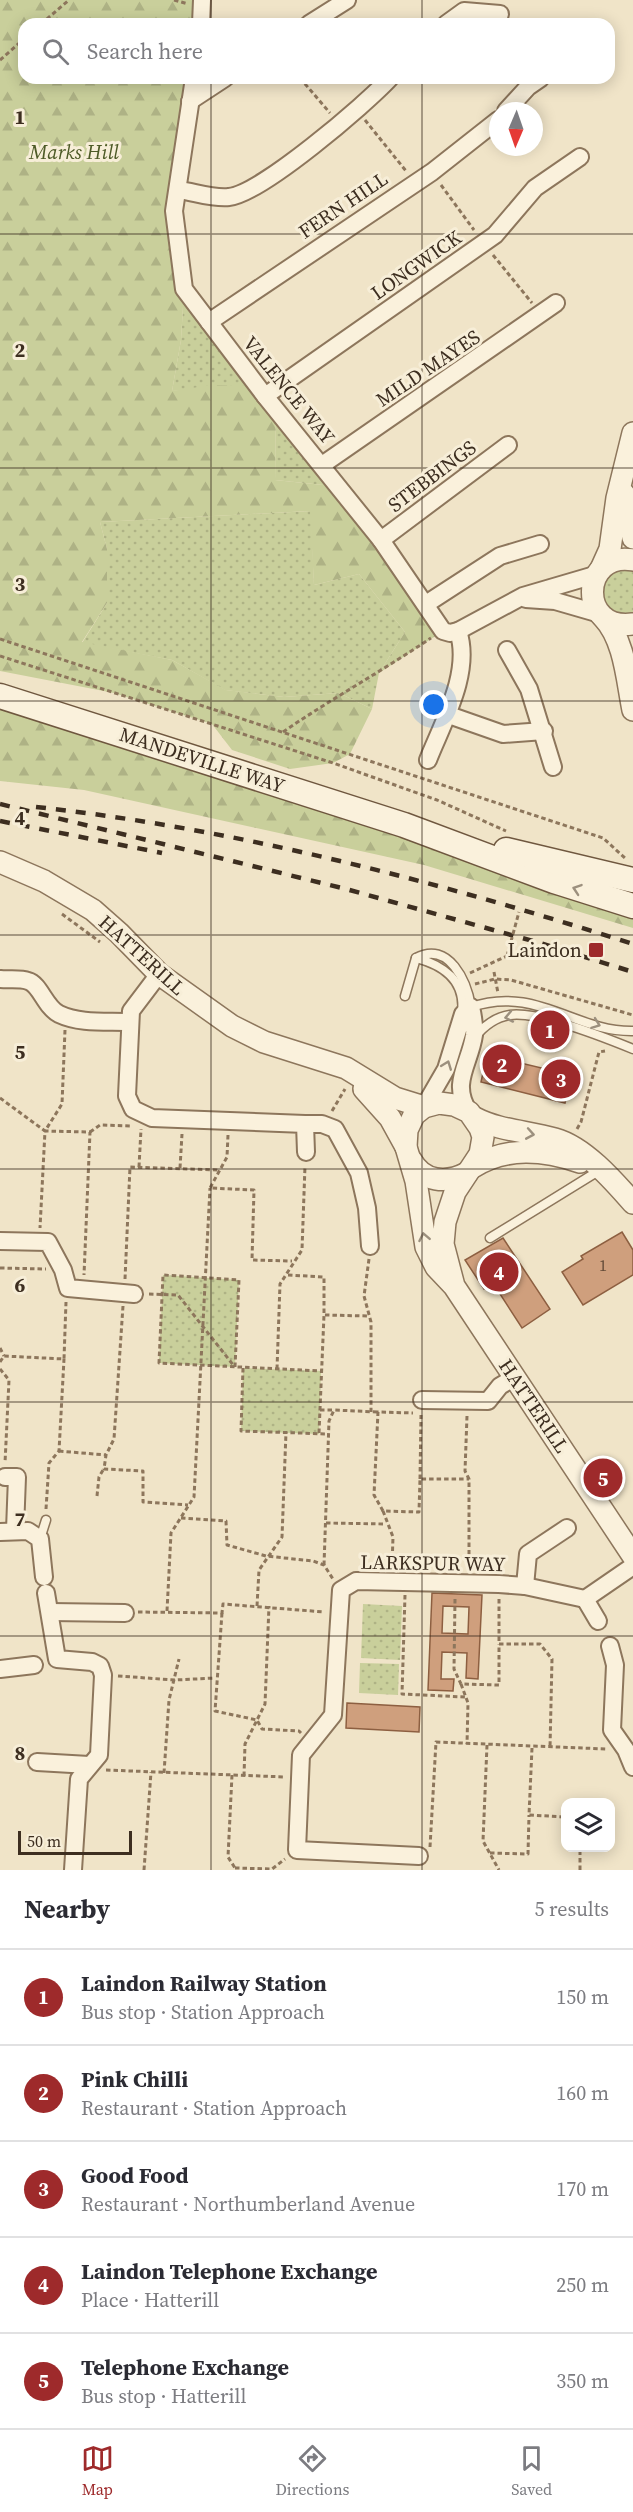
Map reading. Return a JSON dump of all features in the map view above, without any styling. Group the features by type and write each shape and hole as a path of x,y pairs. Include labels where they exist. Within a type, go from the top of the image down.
{"main road":[{"name":"MANDEVILLE WAY","path":"0,696 404,825 554,881 633,906"},
{"name":"MANDEVILLE WAY","path":"404,825 633,880"}],"street":[{"path":"201,18 202,0"},
{"path":"318,18 347,0"},
{"path":"454,18 464,11 500,14"},
{"name":"VALENCE WAY","path":"193,84 179,190 174,211 184,290 265,396 381,540 426,604 450,631"},
{"path":"190,100 215,84"},
{"path":"179,190 230,197 270,178 357,109 384,84"},
{"path":"514,102 532,84"},
{"name":"FERN HILL","path":"209,322 432,172 489,127"},
{"name":"LONGWICK","path":"265,396 495,235 535,188 580,157"},
{"name":"MILD MAYES","path":"322,465 556,303"},
{"path":"631,701 617,641 593,602 592,590 610,549 633,433"},
{"name":"STEBBINGS","path":"381,540 508,446"},
{"path":"624,470 625,501 633,538"},
{"path":"426,604 500,556 540,544"},
{"path":"428,760 446,714 462,661 450,631 508,603 599,571 614,561 633,560"},
{"path":"508,603 521,600 548,600 601,615 614,624 633,624"},
{"path":"507,650 529,689 554,767"},
{"path":"631,701 633,653"},
{"path":"446,714 503,734 544,731"},
{"name":"HATTERILL","path":"0,862 44,881 93,910 120,933 159,974 232,1026 264,1042 354,1072 394,1098 424,1107"},
{"path":"159,974 138,998 131,1011 127,1096 133,1109 142,1116 152,1118 314,1124 335,1129 359,1173 367,1208 370,1246"},
{"path":"0,979 29,981 36,986 44,1002 70,1018 129,1022"},
{"path":"466,1013 473,1040 460,1075 460,1086 461,1096 472,1115 492,1126 570,1144 633,1203"},
{"path":"424,1107 446,1069 466,1013"},
{"name":"HATTERILL","path":"318,1060 351,1079 380,1105 418,1170 432,1178 450,1180 470,1170"},
{"name":"HATTERILL","path":"454,1286 445,1258 443,1233 450,1202 480,1154 483,1137 472,1115 447,1103 424,1107 414,1114 408,1124 407,1151 416,1180 426,1247 436,1267 454,1286 633,1556"},
{"path":"306,1152 314,1124"},
{"path":"470,1170 495,1156 534,1151 566,1157 600,1170"},
{"path":"0,1241 48,1242 76,1290 129,1294"},
{"path":"421,1407 488,1401 500,1386 515,1377"},
{"path":"4,1477 17,1477 7,1531 28,1531 40,1539 57,1659 92,1662 100,1666 104,1675 99,1755 85,1771 73,1870"},
{"name":"LARKSPUR WAY","path":"525,1586 528,1554 567,1528"},
{"path":"598,1621 585,1599 633,1566"},
{"name":"LARKSPUR WAY","path":"297,1850 301,1755 333,1715 341,1590 356,1581 499,1584 525,1586 585,1599"},
{"path":"50,1612 124,1613"},
{"path":"610,1646 615,1665 611,1723 633,1767"},
{"path":"0,1668 34,1665"},
{"path":"37,1762 85,1771"},
{"path":"297,1850 424,1856"}],"lane":[{"path":"416,958 432,953 455,966 463,976 466,1013"},
{"path":"405,996 416,958"},
{"path":"416,958 438,964 454,980 462,994 466,1013"},
{"path":"466,1013 500,1000 524,1002 564,1012 614,1030 633,1031"},
{"path":"473,1040 491,1022 517,1014 552,1022 633,1049"},
{"path":"490,1238 600,1170"},
{"path":"40,1539 46,1520"}],"path":[{"path":"48,18 69,0"},
{"path":"0,60 18,44"},
{"path":"305,84 340,123"},
{"path":"357,109 415,182"},
{"path":"432,172 483,244 541,314"},
{"path":"283,732 339,693 379,673 450,631"},
{"path":"0,639 603,838 633,866"},
{"path":"0,656 333,763 437,800 514,833"},
{"path":"463,976 507,956 519,912"},
{"path":"494,972 495,979 537,987 633,1015"},
{"path":"40,1242 45,1131 62,1104 70,1018"},
{"path":"574,1133 581,1122 599,1052 609,1050"},
{"path":"314,1124 348,1084"},
{"path":"0,1098 45,1131 90,1132 100,1125 141,1126 139,1167"},
{"path":"180,1168 183,1120"},
{"path":"167,1611 171,1533 194,1497 210,1188 227,1157 229,1121"},
{"path":"46,1520 49,1463 59,1451 64,1359 76,1290 90,1132"},
{"path":"278,1370 280,1284 288,1275 292,1262 302,1250 306,1152"},
{"path":"97,1496 99,1478 114,1439 129,1294 130,1167 220,1170"},
{"path":"210,1188 254,1190 252,1260 292,1262"},
{"path":"370,1246 364,1296 371,1322 370,1412"},
{"path":"0,1268 63,1270"},
{"path":"235,1367 239,1280 163,1275 159,1363 278,1370 321,1371"},
{"path":"288,1275 324,1277 319,1434"},
{"path":"129,1294 178,1295 235,1367"},
{"path":"324,1315 368,1316"},
{"path":"0,1348 4,1356"},
{"path":"4,1356 64,1359"},
{"path":"0,1362 4,1356"},
{"path":"243,1368 241,1431 328,1434"},
{"path":"0,1369 9,1380 4,1477"},
{"path":"467,1744 468,1703 454,1669 469,1479 465,1471 468,1401"},
{"path":"320,1410 378,1412 421,1407 418,1512 383,1511"},
{"path":"334,1410 328,1434 324,1565 341,1590"},
{"path":"378,1412 374,1496 383,1511 386,1524 393,1537 399,1581 402,1694 465,1697"},
{"path":"257,1606 259,1570 282,1537 286,1432"},
{"path":"59,1451 106,1455"},
{"path":"104,1469 143,1471 143,1502 188,1505"},
{"path":"420,1479 469,1479"},
{"path":"181,1518 226,1521 227,1545 270,1556 294,1558 324,1565"},
{"path":"326,1523 386,1524"},
{"path":"461,1684 499,1685 499,1584"},
{"path":"310,1743 299,1731 262,1729 256,1720 215,1711 215,1678 220,1670 223,1604 338,1613"},
{"path":"243,1776 245,1744 266,1704 269,1606"},
{"path":"124,1613 167,1611 222,1613"},
{"path":"499,1644 540,1644 552,1659 550,1748"},
{"path":"164,1773 169,1700 179,1659"},
{"path":"104,1675 175,1680 215,1678"},
{"path":"424,1856 436,1742 532,1748 626,1750"},
{"path":"488,1745 483,1841 500,1870"},
{"path":"490,1853 528,1854 532,1748"},
{"path":"85,1771 299,1778"},
{"path":"144,1870 151,1772"},
{"path":"232,1775 228,1857 235,1869 272,1869 297,1850"},
{"path":"529,1815 561,1817"},
{"path":"579,1870 580,1852"}],"green space":[{"name":"Marks Hill","path":"0,0 201,0 199,18 18,18 18,84 192,84 179,190 184,290 181,340 172,391 212,385 257,386 276,410 275,480 333,486 443,631 379,673 405,632 359,574 314,585 310,511 100,522 107,549 107,603 82,642 172,660 226,690 284,697 339,693 372,709 350,754 333,763 290,769 232,750 212,724 114,693 0,671"},
{"path":"184,289 257,386 172,391 181,340"},
{"path":"276,410 333,486 275,480"},
{"path":"311,511 314,585 359,574 405,632 379,673 372,709 339,693 284,697 225,690 172,660 82,643 107,603 107,549 100,522"},
{"path":"633,570 633,615 619,614 604,602 601,589 614,571"},
{"path":"0,696 633,906 633,928 424,865 84,790 0,781"},
{"path":"163,1275 239,1280 235,1367 159,1363"},
{"path":"243,1368 321,1371 319,1434 241,1431"},
{"path":"363,1604 402,1606 400,1660 361,1658"},
{"path":"360,1663 399,1664 398,1695 359,1693"}],"building":[{"path":"487,1055 571,1075 565,1103 481,1082"},
{"path":"622,1232 633,1250 633,1275 583,1305 562,1272 583,1259 581,1256"},
{"path":"503,1238 550,1309 522,1328 493,1283 484,1289 465,1260"},
{"path":"432,1593 482,1595 478,1679 466,1678 467,1653 442,1652 441,1679 454,1679 453,1691 428,1690","holes":["443,1606 469,1607 468,1634 442,1633"]},
{"path":"347,1703 420,1707 419,1732 346,1728"}],"railway":[{"path":"0,804 346,889 540,943 633,972"},
{"path":"36,807 188,829 338,860 560,921 633,944"},
{"path":"0,821 162,853"}],"place":[{"name":"Laindon","path":"596,950"},
{"name":"Laindon Railway Station","path":"550,1030"},
{"name":"Pink Chilli","path":"502,1064"},
{"name":"Good Food","path":"561,1079"},
{"name":"Laindon Telephone Exchange","path":"499,1272"},
{"name":"Telephone Exchange","path":"603,1478"}]}
